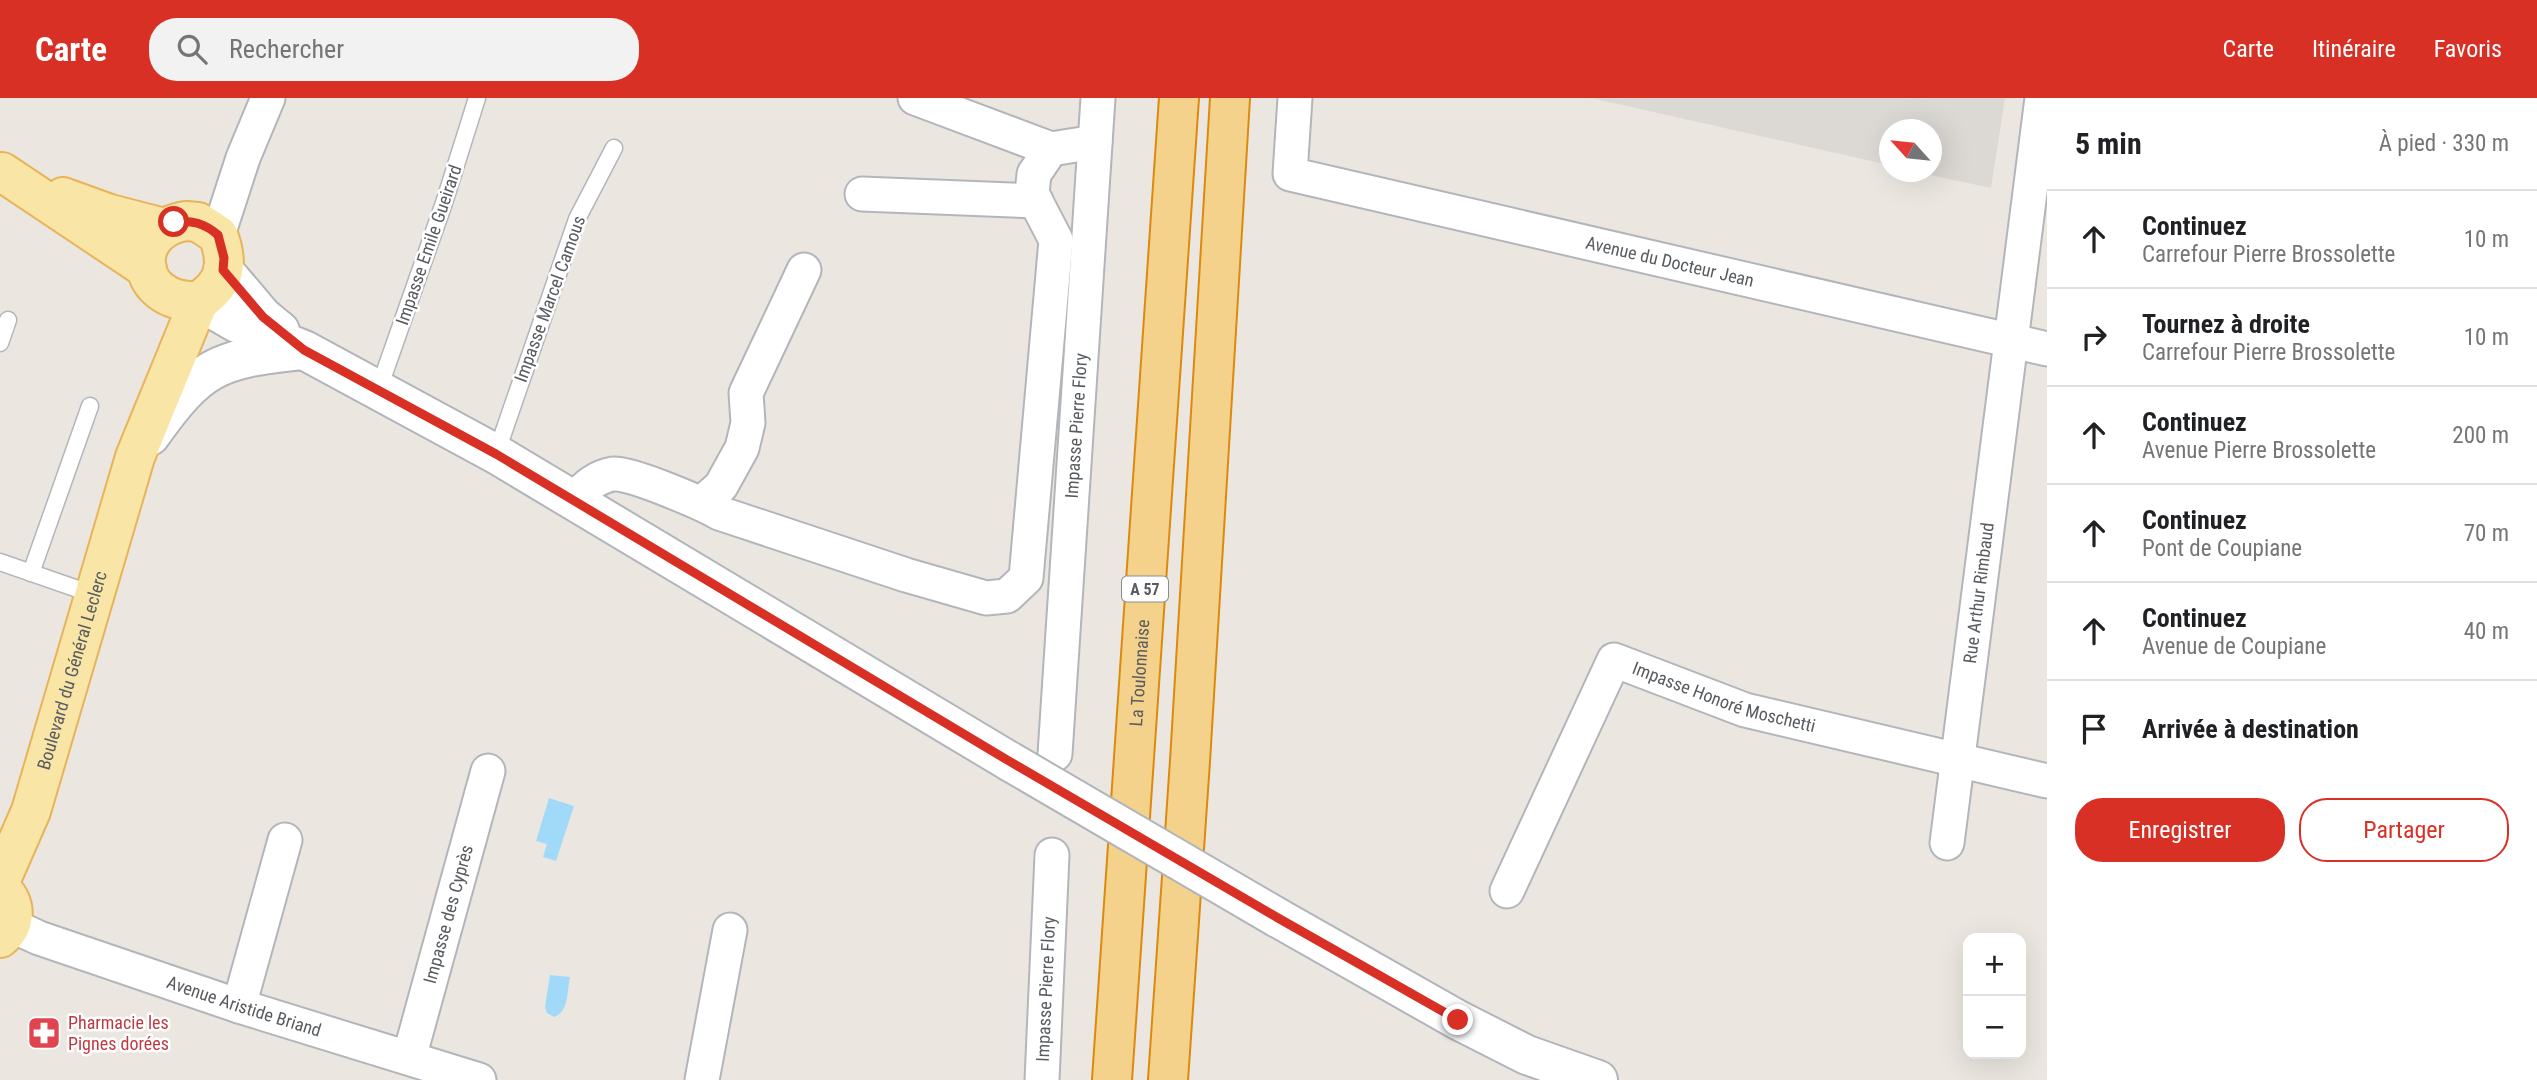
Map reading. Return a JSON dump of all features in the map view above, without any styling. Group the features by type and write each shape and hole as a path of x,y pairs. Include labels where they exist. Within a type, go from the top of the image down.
{"highway":[{"name":"La Toulonnaise","path":"1112,1080 1178,98"},
{"path":"1168,1080 1230,98"}],"main road":[{"path":"1,171 110,214 198,238 263,317 304,350"},
{"path":"1,171 151,278 174,300 199,301 237,323 304,350 496,454 1009,761 1278,918 1458,1020 1527,1055 1598,1080"},
{"path":"151,278 146,257 155,236 198,238"},
{"path":"198,238 219,284 199,301"},
{"name":"Boulevard du Général Leclerc","path":"0,882 31,811 135,457 158,330 159,307 151,278"},
{"name":"Boulevard du Général Leclerc","path":"135,457 199,301"},
{"path":"135,457 185,390 216,366 242,357 304,350"},
{"path":"0,888 12,903 14,914 6,931"}],"street":[{"path":"198,238 243,158 268,98"},
{"path":"915,98 1051,149 1095,142"},
{"name":"Impasse Pierre Flory","path":"1055,754 1098,98"},
{"name":"Avenue du Docteur Jean","path":"1295,98 1290,174 2047,349"},
{"name":"Rue Arthur Rimbaud","path":"1947,844 2042,98"},
{"path":"573,500 592,481 616,473 702,503 719,513 906,575 986,598 1007,596 1026,578 1056,240 1032,194 1034,174 1051,149"},
{"path":"862,194 1036,201"},
{"path":"702,503 721,486 742,448 748,423 746,393 804,270"},
{"name":"Impasse Honoré Moschetti","path":"1507,891 1615,660 1745,710 1958,762"},
{"path":"1958,762 2047,781"},
{"name":"Impasse des Cyprès","path":"409,1058 488,771"},
{"path":"239,1006 285,840"},
{"name":"Impasse Pierre Flory","path":"1042,1080 1052,855"},
{"path":"702,1080 730,930"},
{"name":"Avenue Aristide Briand","path":"6,931 39,938 239,1006 479,1080"}],"lane":[{"name":"Impasse Emile Gueirard","path":"378,391 444,203 477,98"},
{"name":"Impasse Marcel Camous","path":"496,454 577,219 614,148"},
{"path":"0,343 8,320"},
{"path":"31,573 90,406"},
{"path":"0,562 95,595"}],"shaded area":[{"path":"1591,98 2005,98 1991,188 1942,178 1942,119 1879,119 1879,163"}],"water":[{"path":"549,798 574,806 556,861 543,857 547,844 536,841"},
{"path":"550,975 570,977 565,1006 554,1017 547,1013 545,1007"}],"place":[{"name":"Pharmacie les Pignes dorées","path":"44,1033"}],"route":[{"path":"174,222 198,222 218,235 224,258 223,270 263,317 304,350 496,454 1009,761 1458,1020"}]}
